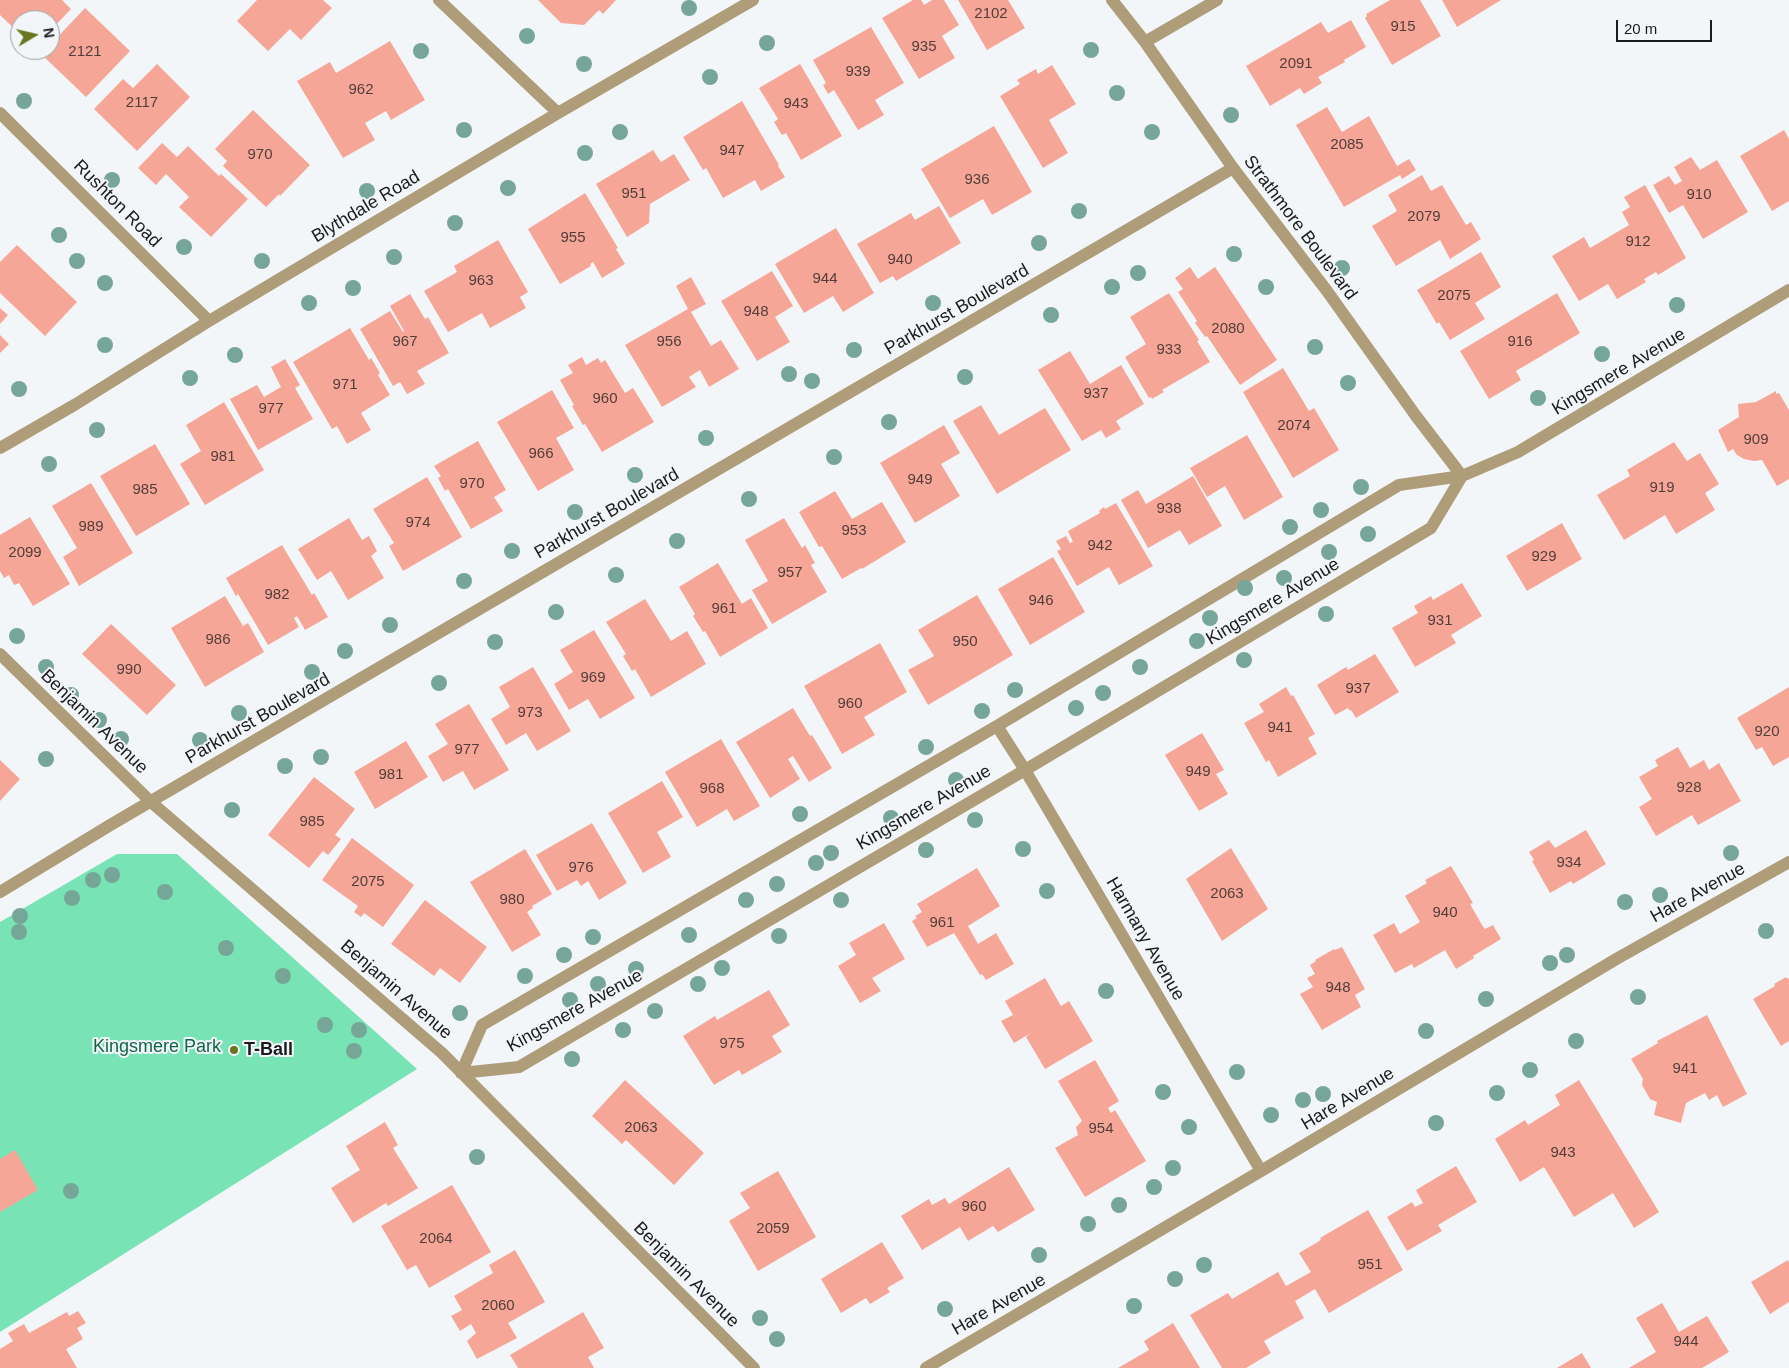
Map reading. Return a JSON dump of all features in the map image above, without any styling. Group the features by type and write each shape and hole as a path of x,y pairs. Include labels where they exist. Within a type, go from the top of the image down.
{"street":[{"path":"439,0 558,113"},
{"name":"Blythdale Road","path":"0,448 558,113 753,0"},
{"name":"Strathmore Boulevard","path":"1112,0 1145,42 1233,168 1462,476"},
{"path":"1145,42 1217,0"},
{"name":"Rushton Road","path":"0,112 209,321"},
{"name":"Parkhurst Boulevard","path":"0,892 1233,168"},
{"name":"Kingsmere Avenue","path":"1462,476 1431,528 1025,770 519,1067 461,1073 482,1025 997,726 1399,485 1462,476 1518,452 1789,290"},
{"name":"Benjamin Avenue","path":"0,654 151,802 442,1053 754,1368"},
{"name":"Harmany Avenue","path":"997,726 1025,770 1261,1171"},
{"name":"Hare Avenue","path":"926,1368 1618,958 1789,862"}],"green space":[{"name":"Kingsmere Park","path":"117,854 177,854 417,1069 0,1332 0,922"}],"building":[{"path":"0,0 62,0 71,9 60,21 60,10 10,10 10,24 0,15"},
{"path":"257,0 323,0 332,8 301,40 290,29 268,51 237,21"},
{"path":"538,0 616,0 603,14 599,10 584,25 561,23"},
{"path":"913,0 921,0 924,5 932,0 944,0 959,25 942,36 955,58 919,79 882,18"},
{"path":"958,0 1008,0 1025,28 987,50"},
{"path":"1390,0 1420,0 1441,36 1392,65 1365,18 1366,14"},
{"path":"1442,0 1501,0 1457,27"},
{"path":"85,8 130,51 86,97 47,60 60,60 60,34"},
{"path":"1351,20 1366,47 1344,60 1345,62 1318,77 1322,83 1304,94 1300,88 1270,106 1246,66 1321,22 1328,33"},
{"path":"871,27 904,83 875,100 884,115 858,130 834,90 828,94 823,85 826,83 813,60"},
{"path":"390,41 425,100 391,120 386,111 365,123 375,140 343,158 297,81 330,62 336,73"},
{"path":"157,64 190,97 137,151 94,109 123,79 133,88"},
{"path":"800,64 842,136 801,160 786,133 782,135 774,122 778,119 759,88"},
{"path":"1052,65 1076,104 1049,120 1068,153 1043,168 1000,96 1020,84 1017,80 1036,69 1038,74"},
{"path":"742,101 785,177 761,191 755,180 723,198 706,168 703,170 683,137"},
{"path":"1327,107 1342,132 1369,116 1397,166 1409,159 1416,170 1402,179 1400,175 1344,207 1296,125"},
{"path":"253,110 310,165 280,196 279,194 266,207 223,166 227,161 215,149"},
{"path":"994,126 1032,192 992,215 983,199 950,218 921,169"},
{"path":"1784,130 1789,139 1789,201 1772,211 1740,156"},
{"path":"162,143 177,157 188,146 219,176 221,174 248,199 211,237 179,207 189,197 166,174 156,185 138,168"},
{"path":"653,150 661,162 674,154 690,180 650,204 649,223 627,237 596,184"},
{"path":"1691,157 1700,170 1717,160 1748,212 1703,239 1683,205 1669,213 1653,185 1669,176 1675,185 1682,181 1674,167"},
{"path":"1422,175 1431,191 1442,185 1466,225 1471,222 1481,239 1450,259 1440,240 1396,266 1372,226 1397,211 1388,195"},
{"path":"1645,185 1686,258 1658,275 1656,272 1644,279 1646,282 1617,299 1608,284 1579,301 1552,256 1584,237 1590,248 1629,225 1622,212 1630,207 1624,197"},
{"path":"585,193 618,248 616,249 625,264 602,278 593,262 590,264 591,266 560,284 528,229"},
{"path":"939,206 961,243 896,281 893,276 880,283 857,244 911,213 915,220"},
{"path":"836,228 874,293 843,312 833,296 804,313 775,264"},
{"path":"498,240 528,292 520,297 526,308 490,328 482,313 448,332 424,291 457,272 454,266"},
{"path":"17,245 77,302 45,336 0,293 0,262"},
{"path":"1481,252 1501,287 1475,303 1485,319 1450,340 1439,322 1437,324 1417,290"},
{"path":"1190,267 1198,279 1215,267 1277,360 1240,385 1207,336 1205,337 1195,323 1197,321 1178,292 1183,289 1175,278"},
{"path":"772,271 793,306 775,317 790,342 757,361 721,301"},
{"path":"691,277 706,304 691,312 711,346 721,340 739,369 709,387 700,370 689,377 696,387 662,407 625,345 688,309 676,286"},
{"path":"1169,293 1199,340 1197,341 1210,362 1162,390 1164,392 1152,399 1151,397 1149,398 1125,357 1146,344 1130,317"},
{"path":"1557,293 1580,333 1516,371 1521,380 1489,399 1460,351"},
{"path":"410,294 425,319 428,317 449,353 417,371 425,384 407,394 400,382 393,386 360,329 390,311 403,332 390,306"},
{"path":"0,308 8,315 0,324"},
{"path":"350,328 369,360 371,358 380,373 378,375 390,395 361,413 371,430 347,444 337,426 332,429 293,362"},
{"path":"0,335 9,344 0,353"},
{"path":"1070,351 1090,384 1121,365 1144,404 1116,421 1121,429 1106,438 1101,430 1082,441 1038,370"},
{"path":"582,357 586,365 598,358 601,363 605,360 625,393 633,388 654,422 602,452 585,424 583,425 560,380 573,373 568,365"},
{"path":"285,359 300,385 295,388 313,419 258,450 230,399 257,385 264,397 281,387 271,367"},
{"path":"1283,368 1309,411 1314,408 1339,450 1293,478 1243,392"},
{"path":"552,390 574,428 556,438 574,470 538,491 497,422"},
{"path":"1776,391 1776,394 1779,393 1789,410 1789,479 1777,486 1762,460 1744,459 1737,455 1733,449 1728,452 1718,430 1739,417 1738,404 1756,402"},
{"path":"224,402 264,470 205,505 180,464 201,451 186,425"},
{"path":"981,405 999,435 1045,408 1071,450 997,494 953,421"},
{"path":"944,425 960,453 941,464 960,496 915,523 880,463"},
{"path":"1247,435 1283,497 1244,520 1225,486 1207,497 1190,468"},
{"path":"478,441 506,490 494,497 503,511 471,529 448,489 445,491 438,478 441,476 434,466"},
{"path":"1674,442 1687,461 1700,453 1719,484 1705,493 1715,510 1676,534 1665,515 1624,540 1597,495 1630,476 1627,470"},
{"path":"155,444 190,504 136,536 100,476"},
{"path":"1193,476 1222,526 1189,545 1180,530 1148,548 1121,500 1138,490 1146,504"},
{"path":"427,477 462,537 403,571 389,546 394,543 373,509"},
{"path":"91,483 133,553 79,586 63,557 77,548 52,506"},
{"path":"835,491 852,519 882,502 906,542 842,579 822,546 819,547 799,512"},
{"path":"1116,503 1153,566 1119,585 1109,567 1077,586 1057,551 1061,549 1056,541 1066,536 1070,543 1073,542 1068,531 1100,513 1099,511 1104,507 1105,509"},
{"path":"30,517 70,584 33,606 19,583 14,585 9,575 4,578 0,571 0,535"},
{"path":"349,518 362,540 369,536 377,551 371,556 384,578 348,600 331,571 317,580 298,549"},
{"path":"784,518 802,548 805,545 815,563 811,565 827,592 772,624 752,590 768,581 745,540"},
{"path":"1562,523 1582,559 1527,591 1506,556"},
{"path":"282,545 312,595 314,593 328,617 305,630 297,616 294,618 299,627 268,645 238,594 236,596 226,578"},
{"path":"1053,557 1085,612 1030,645 998,589"},
{"path":"718,563 742,604 751,598 768,628 720,657 705,631 703,632 693,616 695,614 679,587"},
{"path":"1462,583 1482,616 1451,635 1456,643 1415,667 1392,628 1418,613 1414,606 1431,596 1433,600"},
{"path":"977,595 1013,655 928,705 908,670 934,656 918,630"},
{"path":"225,596 243,626 248,623 264,652 205,687 171,628"},
{"path":"645,599 671,641 687,631 706,664 651,697 635,669 632,671 623,656 626,654 606,622"},
{"path":"111,624 176,685 147,715 82,654"},
{"path":"594,630 635,698 600,719 588,699 569,710 554,684 573,672 560,650"},
{"path":"880,643 907,692 864,717 875,735 842,754 804,686"},
{"path":"1375,654 1399,692 1356,718 1348,708 1335,715 1317,685 1346,667 1348,670"},
{"path":"533,667 571,731 537,751 526,733 506,745 491,719 510,707 499,687"},
{"path":"1286,687 1291,696 1293,695 1315,734 1308,738 1317,754 1278,777 1269,760 1266,762 1244,723 1264,712 1259,704"},
{"path":"1789,687 1789,757 1773,766 1762,747 1756,750 1737,718"},
{"path":"469,704 509,770 474,790 463,771 443,782 428,756 448,744 435,724"},
{"path":"793,708 832,768 809,782 793,756 788,759 800,779 770,798 736,742"},
{"path":"1202,733 1224,770 1216,774 1228,794 1199,811 1165,755"},
{"path":"721,739 760,806 734,821 727,809 697,827 665,772"},
{"path":"406,741 428,777 375,809 354,772"},
{"path":"1678,747 1690,768 1704,760 1709,770 1719,763 1741,801 1698,825 1692,815 1656,836 1639,807 1652,799 1639,777 1658,766 1655,760"},
{"path":"0,760 20,779 0,801"},
{"path":"314,777 355,809 335,835 341,839 328,855 323,851 309,868 268,835"},
{"path":"662,781 683,817 657,832 671,857 643,873 608,813"},
{"path":"592,823 627,883 599,900 588,881 581,886 577,880 557,891 536,855"},
{"path":"1586,830 1606,864 1573,884 1571,881 1550,893 1529,852 1549,840 1555,848"},
{"path":"352,838 414,885 383,927 364,913 361,917 354,912 358,906 322,880"},
{"path":"1231,848 1268,909 1222,941 1186,879"},
{"path":"525,849 552,894 532,906 533,908 527,912 541,935 512,952 470,882"},
{"path":"1451,866 1473,903 1470,904 1482,925 1485,929 1493,925 1501,939 1456,969 1445,950 1414,968 1412,964 1395,973 1373,935 1394,923 1400,934 1420,922 1405,896 1427,883 1425,880"},
{"path":"977,868 1000,906 968,926 978,944 996,933 1014,964 986,980 982,974 980,975 954,933 927,947 912,921 917,918 915,916 922,912 917,904"},
{"path":"425,900 487,947 460,983 440,968 434,976 391,944"},
{"path":"884,923 905,959 872,978 881,991 860,1003 838,966 856,955 849,943"},
{"path":"1342,947 1365,989 1355,995 1361,1007 1322,1030 1300,994 1313,987 1307,978 1315,974 1310,965 1334,949"},
{"path":"1786,977 1787,979 1789,978 1789,1041 1781,1046 1753,999"},
{"path":"1045,978 1061,1006 1069,1001 1093,1041 1045,1069 1026,1037 1031,1033 1014,1043 1001,1021 1013,1015 1005,1001"},
{"path":"769,990 790,1025 772,1036 782,1052 742,1075 739,1070 714,1085 683,1036 715,1016 717,1020"},
{"path":"1707,1015 1747,1094 1723,1107 1717,1095 1709,1100 1705,1093 1686,1103 1681,1123 1654,1115 1657,1102 1650,1099 1642,1085 1643,1079 1631,1059 1658,1043 1657,1041"},
{"path":"1095,1060 1119,1101 1108,1108 1111,1113 1115,1110 1146,1161 1085,1197 1055,1148 1078,1135 1076,1127 1082,1121 1058,1081"},
{"path":"625,1080 704,1153 674,1185 626,1140 622,1144 592,1116"},
{"path":"1579,1080 1659,1212 1634,1228 1613,1193 1574,1217 1544,1167 1520,1182 1495,1139 1525,1120 1528,1125 1560,1105 1555,1095"},
{"path":"385,1122 398,1145 393,1148 418,1188 388,1206 386,1203 353,1223 331,1188 360,1170 346,1146"},
{"path":"15,1150 38,1190 0,1212 0,1159"},
{"path":"1456,1166 1477,1202 1438,1225 1442,1231 1407,1251 1387,1217 1412,1202 1415,1207 1423,1203 1416,1190"},
{"path":"1009,1167 1035,1210 998,1232 993,1226 968,1241 960,1227 922,1250 901,1216 929,1199 932,1205 945,1198 949,1204"},
{"path":"778,1171 816,1237 758,1271 729,1221 750,1208 740,1193"},
{"path":"452,1185 491,1252 429,1288 416,1265 407,1270 381,1226"},
{"path":"1368,1210 1403,1270 1329,1313 1315,1289 1295,1301 1304,1318 1264,1341 1271,1353 1246,1368 1222,1368 1190,1315 1228,1293 1232,1299 1278,1272 1286,1286 1311,1272 1299,1253 1321,1240 1320,1238"},
{"path":"882,1242 904,1278 887,1288 890,1292 870,1304 866,1298 841,1313 821,1279"},
{"path":"515,1250 545,1302 508,1323 517,1338 477,1359 467,1341 476,1333 471,1324 460,1331 451,1316 462,1310 454,1296 493,1273 489,1265"},
{"path":"1788,1260 1789,1302 1770,1314 1751,1282"},
{"path":"1662,1303 1679,1332 1707,1316 1729,1352 1702,1368 1629,1368 1656,1352 1636,1318"},
{"path":"78,1311 86,1323 77,1328 83,1339 66,1349 77,1368 0,1368 0,1349 13,1341 8,1333 24,1324 29,1333 67,1312 69,1316"},
{"path":"583,1312 604,1348 588,1357 594,1368 518,1368 510,1355"},
{"path":"1173,1323 1200,1368 1118,1368 1149,1350 1144,1341"},
{"path":"1582,1353 1591,1368 1557,1368"}],"place":[{"name":"T-Ball","path":"234,1050"}]}
